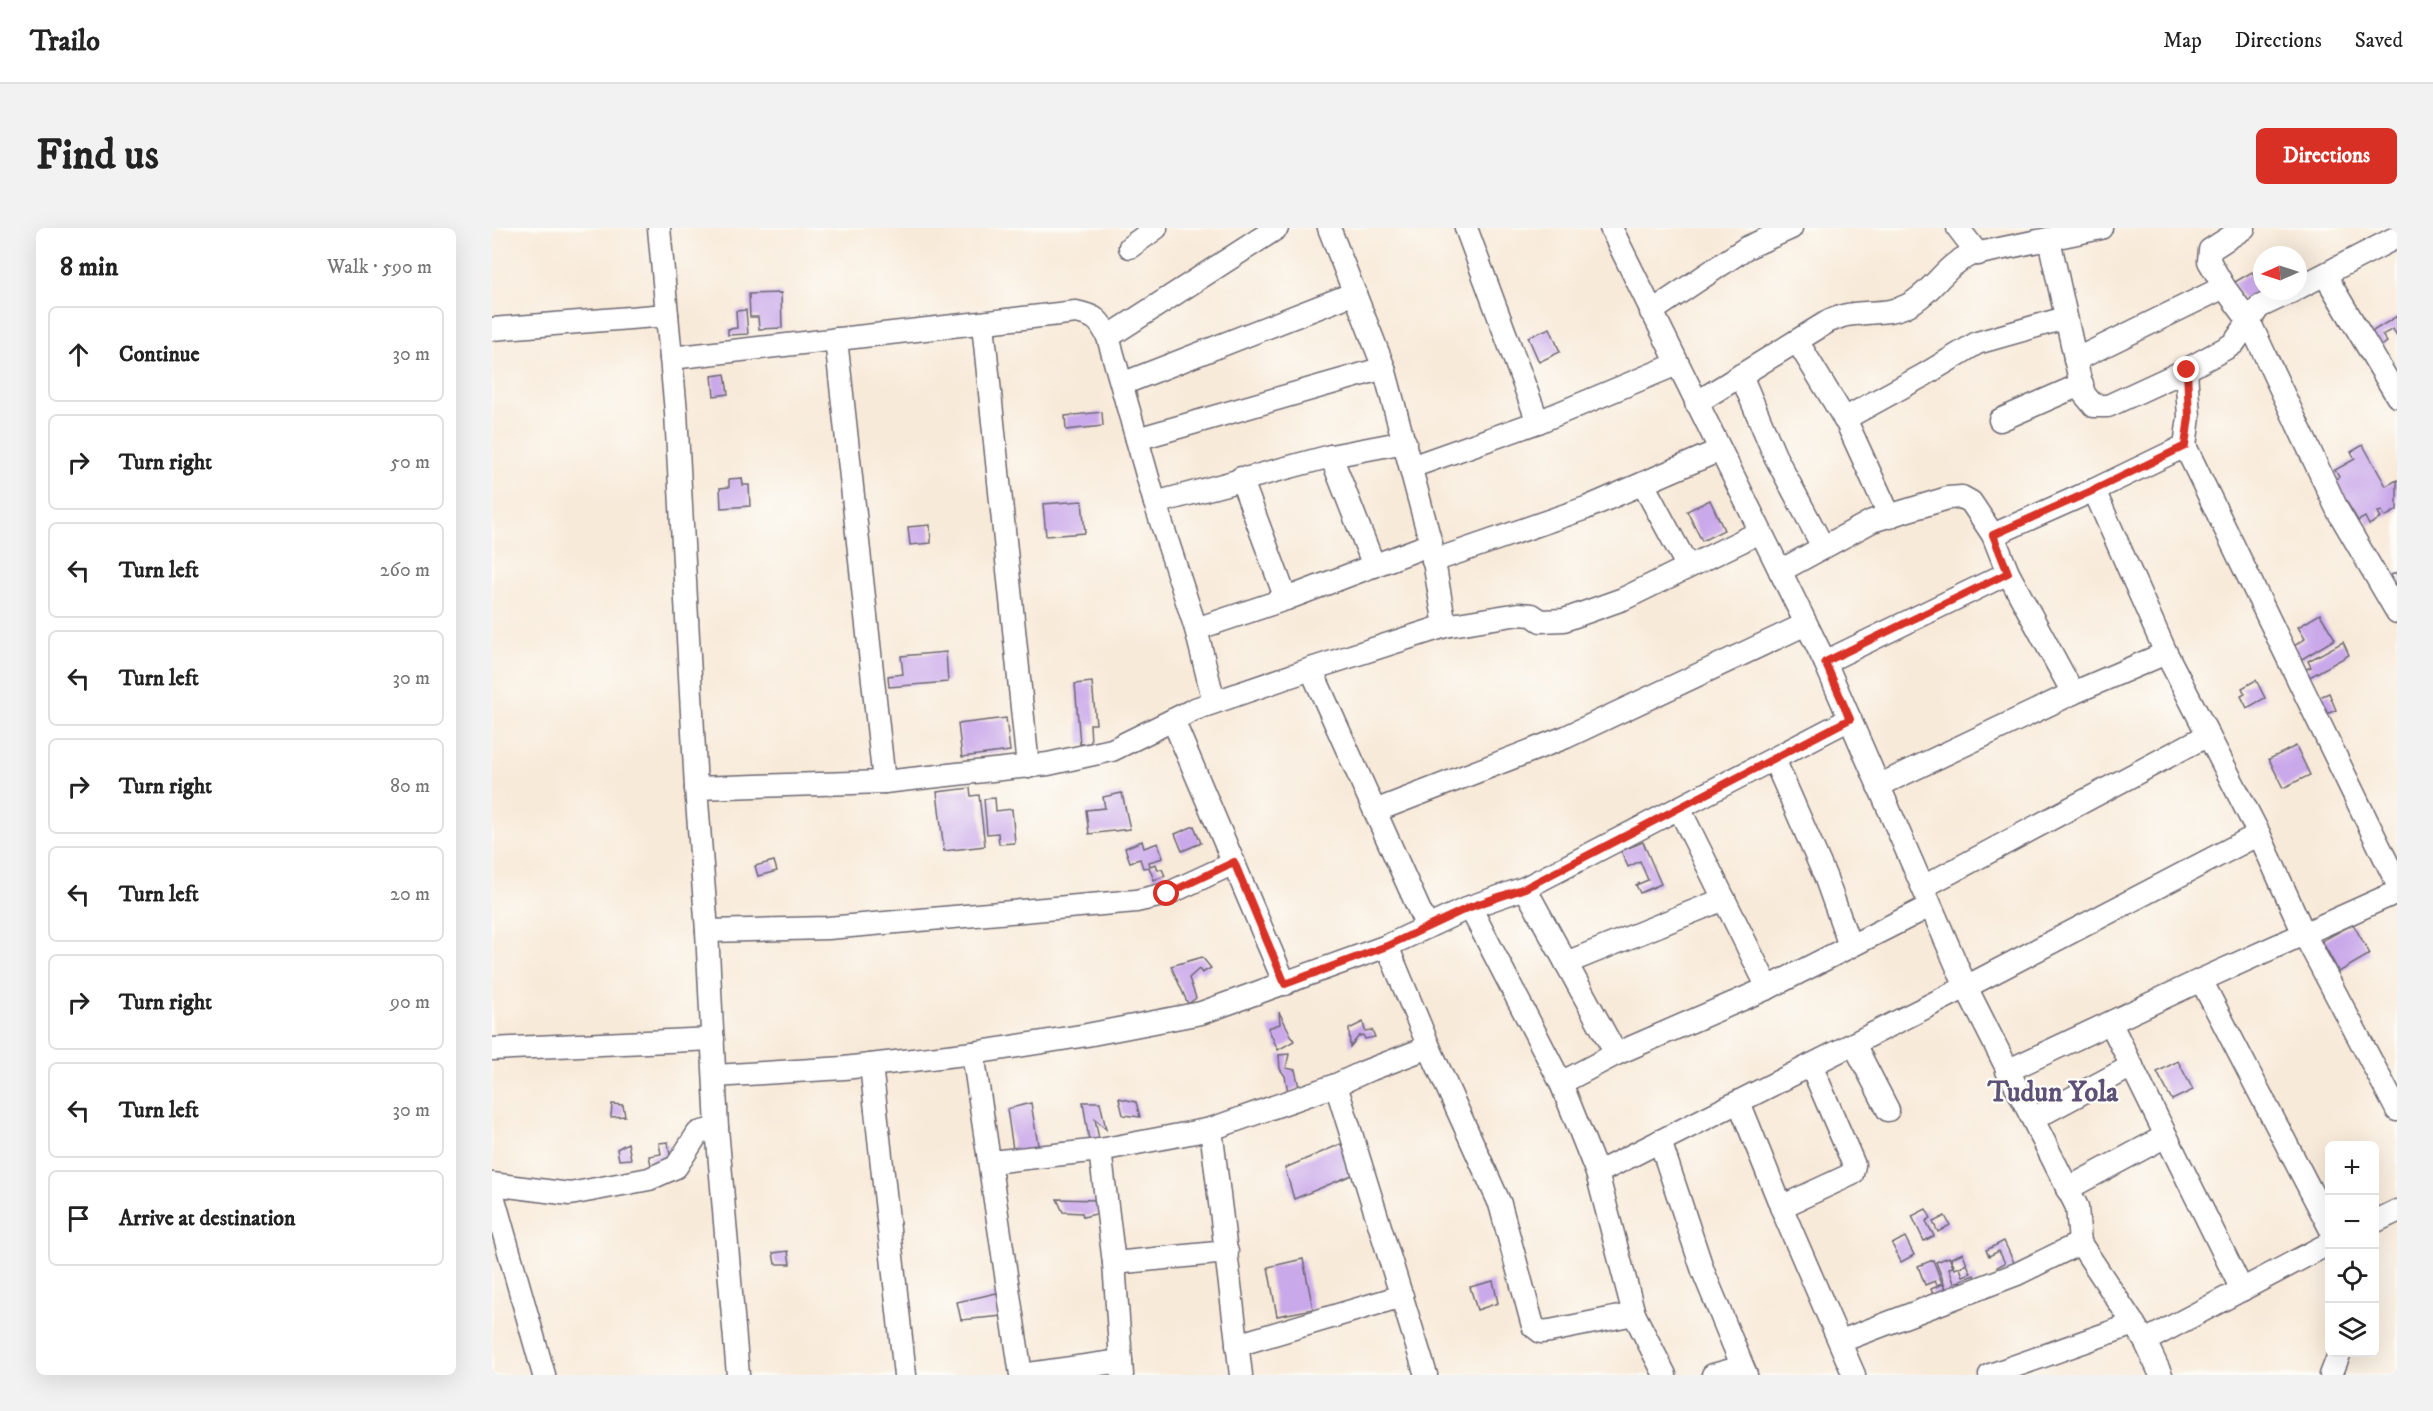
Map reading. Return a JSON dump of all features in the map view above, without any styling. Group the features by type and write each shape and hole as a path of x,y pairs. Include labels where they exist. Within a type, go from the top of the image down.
{"street":[{"path":"659,228 671,358 717,1128 738,1375"},
{"path":"1130,247 1156,228"},
{"path":"1108,337 1277,228"},
{"path":"1329,228 1384,368 1432,553 1445,626"},
{"path":"1466,228 1538,422"},
{"path":"1611,228 1825,662 1966,987 2077,1207 2080,1243 2148,1349"},
{"path":"1958,228 1978,254"},
{"path":"1696,402 1829,321 1845,315 1893,310 1907,306 1924,294 1959,260 2101,228"},
{"path":"2244,228 2210,250 2209,261 2224,287 2249,321 2338,511 2397,612"},
{"path":"1651,312 1746,248 1786,229"},
{"path":"2307,284 2397,237"},
{"path":"2049,239 2084,394 2094,405 2102,407 2187,370 2228,347 2234,343 2259,307 2274,300"},
{"path":"2325,276 2397,396"},
{"path":"2076,360 2224,287"},
{"path":"1122,384 1355,293"},
{"path":"671,358 1076,312 1092,315 1101,324 1108,337 1155,503 1196,630 1214,702"},
{"path":"492,329 668,315"},
{"path":"1844,419 1977,343 2065,318"},
{"path":"983,324 1028,767"},
{"path":"836,339 884,782"},
{"path":"1797,341 1844,419 1890,517"},
{"path":"1411,467 1538,422 1677,364"},
{"path":"1137,439 1384,368"},
{"path":"2187,370 2189,417 2185,446 2397,883"},
{"path":"1741,375 1775,456 1823,547"},
{"path":"2000,420 2082,384"},
{"path":"1155,503 1241,478 1331,456 1405,442"},
{"path":"1993,535 2185,446"},
{"path":"1196,630 1374,566 1432,553 1586,508 1720,450"},
{"path":"1331,456 1374,566"},
{"path":"1241,478 1286,599"},
{"path":"1643,484 1688,567"},
{"path":"2094,490 2166,653 2259,834 2304,934 2397,1110"},
{"path":"1780,571 1872,521 1948,498 1962,497 1971,502 1993,535 2008,573 2073,693"},
{"path":"696,788 884,782 1028,767 1112,750 1214,702 1445,626 1519,614 1532,615 1541,621 1564,620 1623,599 1760,531"},
{"path":"1825,662 2008,573"},
{"path":"1375,811 1566,737 1806,624"},
{"path":"1878,786 2073,693 2166,653"},
{"path":"1311,669 1427,927"},
{"path":"715,1076 871,1065 973,1053 1087,1035 1201,1013 1387,946 1470,907 1525,888 1850,719"},
{"path":"1173,720 1285,984"},
{"path":"1561,1083 1616,1054 1768,988 1850,946 1927,896 2208,735"},
{"path":"1774,759 1813,848 1850,946"},
{"path":"1679,808 1768,988"},
{"path":"1597,1173 1966,987 2259,834"},
{"path":"707,931 828,928 1136,901 1167,894 1234,862"},
{"path":"1525,888 1616,1054"},
{"path":"2007,1071 2397,892"},
{"path":"1566,963 1724,899"},
{"path":"1470,907 1561,1083 1597,1173 1634,1314 1665,1375"},
{"path":"1387,946 1429,1047 1500,1204 1533,1326 1541,1332 1550,1331 1634,1314"},
{"path":"2201,980 2325,1218"},
{"path":"2111,1024 2242,1290"},
{"path":"492,1049 713,1039"},
{"path":"1854,1044 1888,1110"},
{"path":"991,1162 1100,1150 1211,1129 1336,1085 1364,1071 1429,1047"},
{"path":"973,1053 1021,1375 1122,1368 1114,1263 1100,1150"},
{"path":"871,1065 905,1375"},
{"path":"1781,1207 1841,1181 1852,1174 1854,1165 1811,1065"},
{"path":"2033,1119 2132,1066"},
{"path":"1336,1085 1426,1375"},
{"path":"1739,1102 1781,1207 1854,1375"},
{"path":"492,1184 570,1194 649,1179 676,1167 698,1133 717,1128"},
{"path":"1211,1129 1241,1375"},
{"path":"2067,1189 2166,1136"},
{"path":"1660,1141 1703,1271 1744,1371 1713,1375"},
{"path":"492,1192 544,1375"},
{"path":"1841,1341 2018,1274 2080,1243"},
{"path":"1990,1375 2148,1349 2242,1290 2325,1246"},
{"path":"1114,1263 1227,1252"},
{"path":"1237,1346 1402,1296"},
{"path":"2139,1375 2148,1349"},
{"path":"2331,1375 2338,1357"}],"building":[{"path":"2252,272 2253,300 2256,300 2248,305 2233,283"},
{"path":"781,293 782,328 759,329 758,317 750,317 749,294"},
{"path":"746,310 748,334 728,335 728,329 737,328 736,311"},
{"path":"2397,316 2397,336 2393,329 2382,335 2387,342 2377,349 2368,334"},
{"path":"1550,328 1560,352 1539,362 1528,337"},
{"path":"725,374 728,394 714,396 712,376"},
{"path":"1102,412 1103,426 1066,430 1065,416"},
{"path":"2363,445 2386,486 2397,480 2397,510 2385,517 2382,511 2378,512 2381,518 2369,525 2365,517 2358,521 2334,480 2339,477 2335,470 2355,459 2351,452"},
{"path":"742,478 743,485 749,485 750,506 721,508 720,488 729,487 729,479"},
{"path":"1710,500 1724,530 1702,541 1687,511"},
{"path":"1082,501 1085,533 1046,536 1043,504"},
{"path":"930,525 931,543 910,545 908,527"},
{"path":"2397,572 2397,586 2391,575"},
{"path":"2320,614 2335,639 2302,659 2294,646 2305,639 2298,627"},
{"path":"2343,642 2349,655 2308,678 2304,670 2311,667 2308,661"},
{"path":"946,652 948,682 889,687 888,676 903,674 901,656"},
{"path":"2256,680 2265,698 2247,708 2241,696 2245,694 2242,688"},
{"path":"1092,682 1096,724 1090,724 1091,743 1080,744 1075,684"},
{"path":"2329,693 2336,710 2322,716 2315,699"},
{"path":"1006,718 1010,751 962,757 958,724"},
{"path":"2296,746 2310,775 2283,788 2269,759"},
{"path":"970,788 971,796 979,795 985,846 944,851 937,792"},
{"path":"1122,793 1130,829 1089,834 1086,810 1105,808 1103,797"},
{"path":"995,798 996,811 1012,809 1015,843 999,844 998,833 987,834 984,799"},
{"path":"1194,826 1201,843 1182,851 1175,834"},
{"path":"1142,841 1144,848 1158,843 1163,858 1149,862 1150,866 1156,864 1158,870 1162,869 1165,876 1154,880 1149,867 1143,868 1140,859 1130,862 1125,848"},
{"path":"1643,842 1661,884 1640,893 1636,885 1648,880 1640,861 1628,867 1621,851"},
{"path":"774,861 777,871 758,876 755,866"},
{"path":"2353,924 2370,954 2339,972 2322,941"},
{"path":"1202,957 1211,968 1202,973 1199,969 1189,978 1196,998 1188,1004 1171,966"},
{"path":"1279,1012 1294,1041 1278,1050 1268,1028 1280,1024"},
{"path":"1363,1022 1365,1031 1372,1030 1375,1037 1365,1039 1363,1035 1359,1036 1350,1047 1349,1029"},
{"path":"1289,1054 1286,1068 1295,1070 1299,1087 1288,1092 1285,1076 1280,1069 1279,1055"},
{"path":"2178,1061 2193,1090 2172,1100 2157,1072"},
{"path":"1119,1098 1136,1102 1140,1117 1123,1115"},
{"path":"1083,1102 1100,1102 1106,1129 1095,1119 1100,1144 1090,1147"},
{"path":"1031,1103 1039,1151 1014,1156 1007,1109"},
{"path":"612,1104 623,1105 625,1116 611,1117"},
{"path":"668,1142 671,1162 651,1165 649,1156 661,1154 659,1143"},
{"path":"628,1143 631,1159 619,1160 617,1149"},
{"path":"1343,1143 1352,1175 1294,1199 1285,1168"},
{"path":"1057,1199 1098,1200 1100,1213 1083,1217 1082,1213 1063,1212"},
{"path":"1926,1209 1931,1218 1926,1221 1934,1236 1924,1241 1912,1216"},
{"path":"1945,1216 1950,1225 1938,1232 1933,1222"},
{"path":"1905,1237 1914,1255 1901,1262 1892,1244"},
{"path":"2004,1241 2016,1267 2000,1275 1997,1267 2005,1263 1999,1251 1989,1256 1986,1250"},
{"path":"788,1251 790,1264 775,1264 773,1253"},
{"path":"1963,1253 1967,1264 1955,1269 1951,1258"},
{"path":"1949,1257 1953,1267 1949,1268 1954,1283 1960,1281 1963,1289 1948,1294 1936,1262"},
{"path":"1303,1259 1313,1309 1277,1316 1268,1267"},
{"path":"1933,1260 1942,1283 1937,1285 1935,1281 1925,1285 1918,1266"},
{"path":"1967,1264 1971,1273 1963,1276 1960,1268"},
{"path":"1974,1275 1977,1283 1964,1288 1961,1280"},
{"path":"1493,1281 1498,1303 1477,1310 1470,1287"},
{"path":"1943,1284 1947,1294 1934,1298 1931,1289"},
{"path":"1001,1292 1003,1316 961,1320 957,1302"}],"district":[{"name":"Tudun Yola","path":"2053,1092"}],"route":[{"path":"1167,894 1234,862 1285,984 1387,946 1470,907 1525,888 1850,719 1825,662 2008,573 1993,535 2185,446 2189,417 2187,370"}]}
